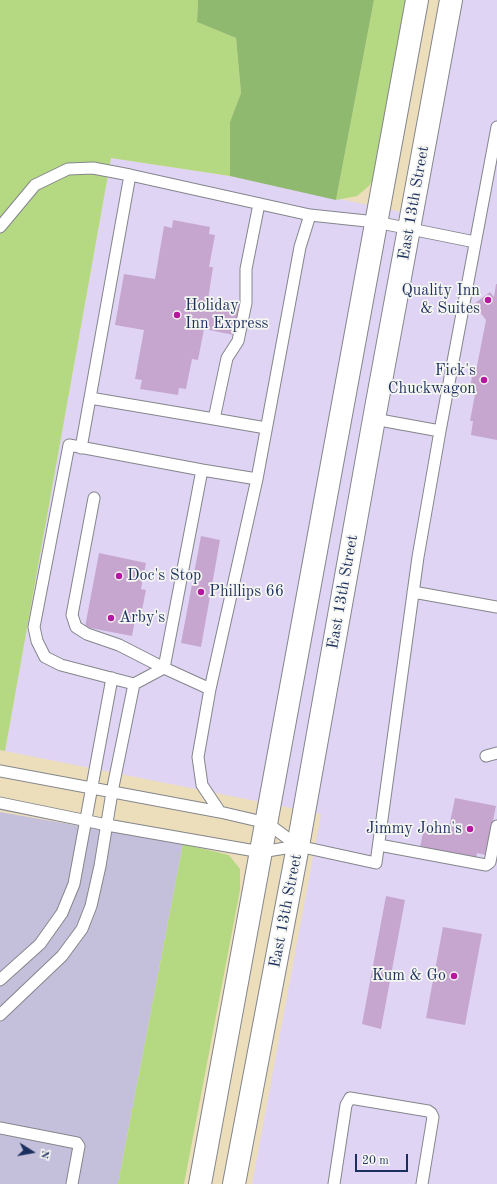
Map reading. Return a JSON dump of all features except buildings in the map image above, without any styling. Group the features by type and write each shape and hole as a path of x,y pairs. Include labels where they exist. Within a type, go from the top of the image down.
{"main road":[{"name":"East 13th Street","path":"200,1184 417,0"},
{"name":"East 13th Street","path":"234,1184 298,846 374,419 451,0"}],"lane":[{"path":"0,804 107,825 261,852 298,846 376,863 425,511 497,127"},
{"path":"0,227 35,185 68,169 92,168 310,215 376,222 475,242"},
{"path":"81,448 130,175"},
{"path":"214,419 227,358 238,341 246,303 246,269 259,204"},
{"path":"220,812 202,785 198,757 210,689 257,479 300,247 310,215"},
{"path":"90,398 266,428"},
{"path":"374,419 440,431"},
{"path":"164,668 134,684 61,665 45,657 37,641 34,627 69,445 257,479"},
{"path":"164,668 202,470"},
{"path":"94,498 72,615 76,626 87,634 120,645 164,668 210,689"},
{"path":"413,592 497,607"},
{"path":"0,980 40,944 62,913 74,884 112,678"},
{"path":"0,1015 62,956 82,928 91,906 100,866 112,792 134,684"},
{"path":"486,756 497,753"},
{"path":"0,771 220,812 267,823 298,846"},
{"path":"379,845 486,865 490,862 497,826"},
{"path":"334,1184 346,1105 350,1098 428,1111 431,1114 433,1117 422,1184"},
{"path":"0,1128 77,1143 79,1146 72,1184"}],"shaded area":[{"path":"461,0 497,0 497,1184 252,1184 321,814 5,751 111,158 230,176 421,216"},
{"path":"0,812 183,844 118,1184 0,1184"}],"green space":[{"path":"0,0 198,0 197,22 236,38 241,93 230,122 230,176 111,158 5,751 0,750"},
{"path":"198,0 374,0 336,200 230,176 230,122 241,93 236,38 197,22"},
{"path":"374,0 408,0 376,176 369,186 357,196 336,200"},
{"path":"183,844 229,855 240,869 240,890 184,1184 118,1184"}],"place":[{"name":"Quality Inn & Suites","path":"488,300"},
{"name":"Holiday Inn Express","path":"177,315"},
{"name":"Fick's Chuckwagon","path":"484,380"},
{"name":"Doc's Stop","path":"119,576"},
{"name":"Phillips 66","path":"201,592"},
{"name":"Arby's","path":"111,618"},
{"name":"Jimmy John's","path":"470,829"},
{"name":"Kum & Go","path":"454,976"}]}
